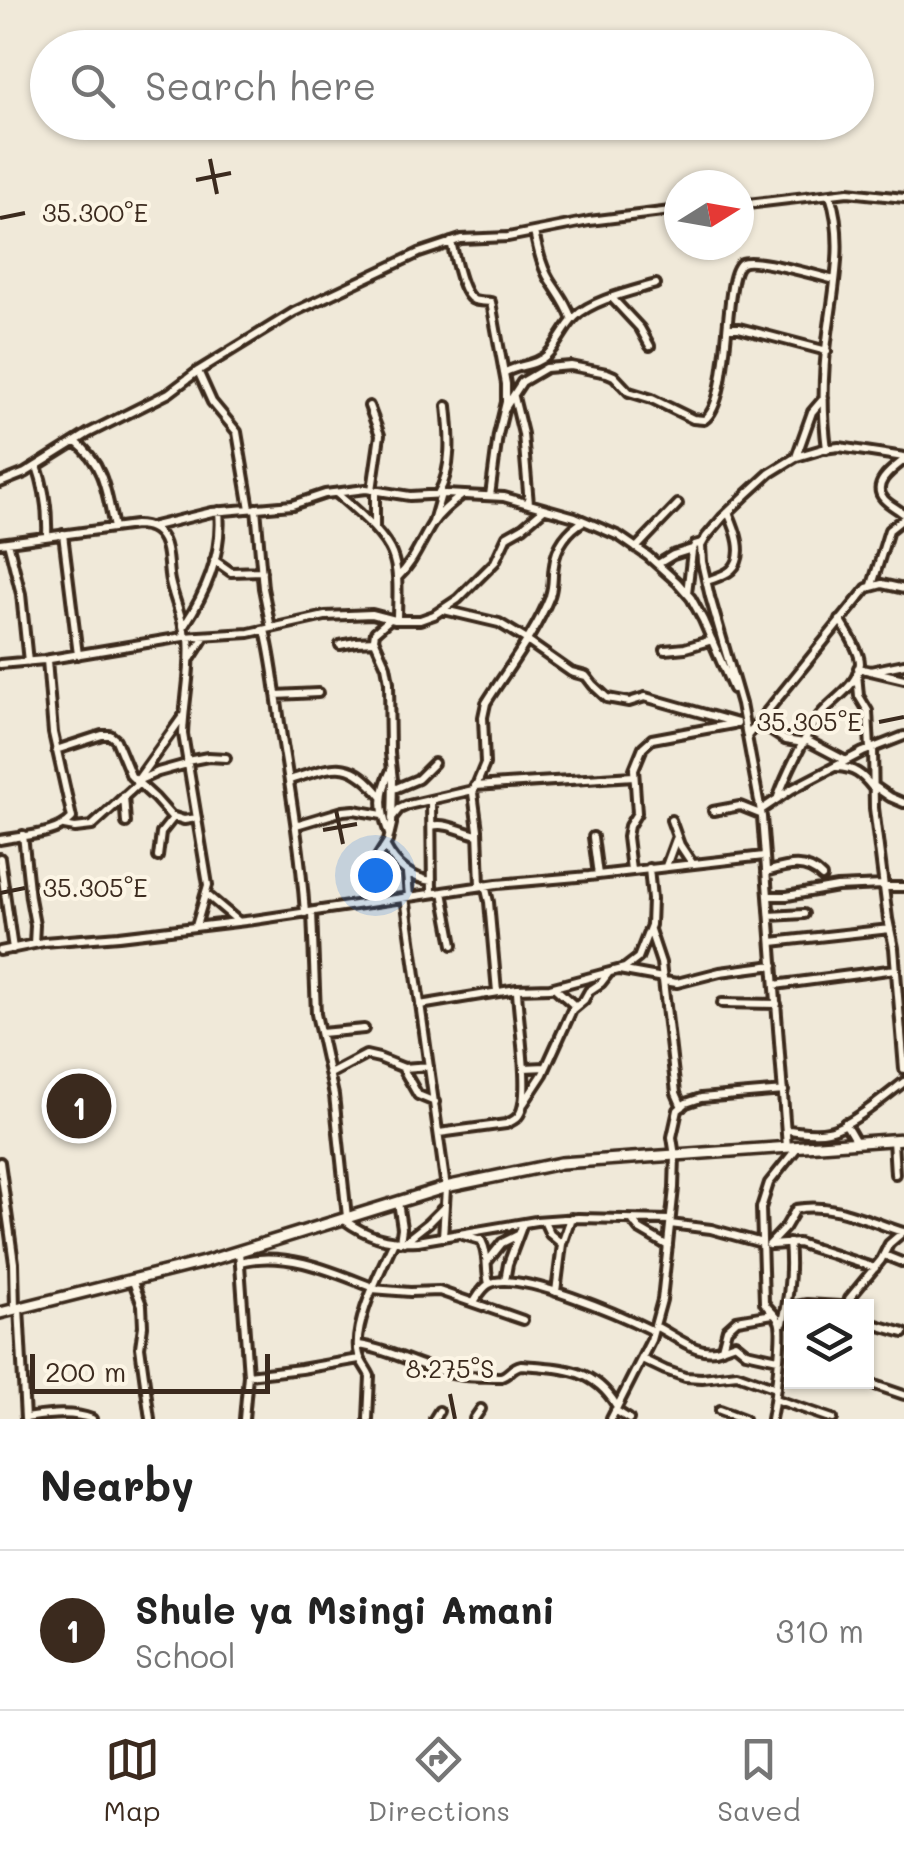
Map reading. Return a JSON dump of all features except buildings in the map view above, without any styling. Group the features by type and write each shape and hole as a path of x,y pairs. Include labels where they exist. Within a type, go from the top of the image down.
{"street":[{"path":"754,203 848,192 904,198"},
{"path":"827,448 827,351 838,236 830,195"},
{"path":"0,483 169,394 198,370 294,312 411,256 461,239 508,237 664,212"},
{"path":"534,232 540,258 572,320"},
{"path":"452,242 469,296 492,302 506,384 490,496"},
{"path":"504,408 522,382 546,368 571,366 614,376 629,392 704,420 712,414 717,400 737,266 742,262 762,262 835,280"},
{"path":"504,373 547,355 583,311 656,284"},
{"path":"612,298 640,328 650,346"},
{"path":"728,328 827,351"},
{"path":"198,370 212,402 240,439 253,508 308,912 316,1014 330,1074 345,1218 359,1232 399,1242 571,1218 670,1222 764,1245 798,1243 875,1268"},
{"path":"514,396 523,434 529,504"},
{"path":"796,457 812,412 825,397"},
{"path":"369,406 380,436 373,490 376,532"},
{"path":"432,524 448,463 447,406"},
{"path":"76,442 88,452 104,481 114,528"},
{"path":"792,1147 786,1130 761,812 741,722 742,708 701,554 703,543 728,512 770,473 796,457 840,447 904,458"},
{"path":"747,736 872,585 888,530 904,516 882,498 880,485 904,458"},
{"path":"37,466 48,510 47,536"},
{"path":"335,492 392,550 397,578 394,619"},
{"path":"28,662 24,614 4,542 136,525 150,527 219,512 292,505 335,492 490,496 585,521 618,536 657,564 687,593 742,708"},
{"path":"397,578 413,560 441,512 462,495"},
{"path":"636,548 678,504"},
{"path":"0,664 268,629 326,616 372,614 420,620 458,599 495,562 506,536 544,509"},
{"path":"184,626 198,604 214,560 220,534 219,512"},
{"path":"706,581 729,572 736,562 737,536 728,512"},
{"path":"497,992 490,902 482,886 475,788 485,764 483,718 486,703 527,641 551,593 561,542 573,527 585,521"},
{"path":"150,527 165,543 170,584 190,658 184,715 187,763 208,885 196,926"},
{"path":"63,534 78,655"},
{"path":"657,564 703,543"},
{"path":"687,593 693,549"},
{"path":"214,560 231,572 262,571"},
{"path":"872,585 904,589"},
{"path":"443,610 499,623 570,672 586,676 608,698 630,702 645,697 741,722"},
{"path":"371,903 376,860 390,834 393,789 389,682 374,641 375,632 394,619"},
{"path":"778,797 817,718 850,686 857,670 859,658 840,620"},
{"path":"190,658 206,635"},
{"path":"665,650 712,640"},
{"path":"340,645 374,641"},
{"path":"47,660 56,750 72,813 64,826"},
{"path":"869,672 904,664"},
{"path":"857,670 904,679"},
{"path":"857,670 860,696 870,720 873,787 904,1069"},
{"path":"276,694 318,693"},
{"path":"0,840 64,826 92,826 137,782 184,715"},
{"path":"632,870 627,837 637,813 634,770 642,746 649,740 741,722"},
{"path":"758,722 785,740 805,742 845,761"},
{"path":"56,750 110,736 116,740 124,764 137,782 172,818 197,818"},
{"path":"761,812 778,797 845,761 904,736"},
{"path":"137,782 208,757 226,758"},
{"path":"393,789 418,779 434,763"},
{"path":"836,767 858,772 873,787 904,803"},
{"path":"289,780 346,768 359,772 382,797"},
{"path":"390,834 382,815 382,797 392,769"},
{"path":"392,818 408,805 475,788 634,776"},
{"path":"124,794 126,823"},
{"path":"430,800 432,893"},
{"path":"712,811 740,806 761,812"},
{"path":"296,825 343,810 382,815"},
{"path":"158,857 162,833 172,818"},
{"path":"670,820 692,864"},
{"path":"432,826 442,824 478,835"},
{"path":"24,835 34,944"},
{"path":"593,836 598,875"},
{"path":"666,866 676,838"},
{"path":"385,846 396,864 418,878 432,881"},
{"path":"0,951 482,886 764,856"},
{"path":"0,858 13,948"},
{"path":"766,872 803,866 822,877"},
{"path":"420,1005 554,987 625,968 638,958 650,929 649,868"},
{"path":"407,872 420,1005 446,1188 442,1237"},
{"path":"768,896 837,887 904,887"},
{"path":"443,892 453,945"},
{"path":"206,894 240,921"},
{"path":"770,916 804,914"},
{"path":"650,929 661,962 676,1092 682,1107"},
{"path":"772,942 890,929"},
{"path":"618,970 678,983 720,972 774,965"},
{"path":"776,986 896,969"},
{"path":"439,1134 516,1119 568,1016 608,973"},
{"path":"554,987 575,1006"},
{"path":"517,989 524,1103"},
{"path":"722,1003 777,1004"},
{"path":"321,1033 364,1029"},
{"path":"330,1074 366,1056 403,1068 429,1066"},
{"path":"524,1068 546,1066"},
{"path":"403,1068 418,1095 435,1102"},
{"path":"786,1130 826,1132 845,1124 904,1082"},
{"path":"611,1419 642,1359 662,1300 675,1156 674,1122 682,1107 701,1098 784,1090"},
{"path":"845,1124 856,1142"},
{"path":"0,1312 240,1256 345,1218 446,1188 561,1164 898,1139 894,1174"},
{"path":"772,1419 784,1323 764,1302 760,1222 764,1195 792,1147"},
{"path":"0,1162 14,1263 25,1418 50,1414 92,1419"},
{"path":"368,1419 370,1376 360,1359 358,1344 372,1288 399,1242 402,1228 398,1202"},
{"path":"764,1245 787,1225 796,1209 827,1206 904,1232"},
{"path":"399,1242 444,1207"},
{"path":"556,1292 562,1244 571,1218"},
{"path":"632,1219 639,1229 668,1246"},
{"path":"544,1220 550,1234 562,1244"},
{"path":"505,1281 524,1223"},
{"path":"787,1225 789,1299"},
{"path":"850,1299 893,1238 904,1232"},
{"path":"462,1234 481,1240 490,1259 490,1284"},
{"path":"490,1259 506,1240 519,1235"},
{"path":"884,1255 904,1263"},
{"path":"240,1256 311,1265 372,1288 439,1291 523,1320"},
{"path":"240,1256 248,1375 244,1419"},
{"path":"490,1259 510,1259"},
{"path":"132,1279 142,1305 140,1348 150,1419"},
{"path":"474,1302 490,1284 505,1281 556,1292 608,1310 696,1349 712,1352 735,1343 741,1350 778,1359"},
{"path":"722,1348 727,1329 737,1320 772,1314"},
{"path":"874,1324 904,1332"},
{"path":"358,1344 448,1374 501,1377 520,1365 572,1370 603,1387 616,1408 629,1419"},
{"path":"248,1375 360,1359"},
{"path":"642,1359 685,1376 737,1374 776,1388"},
{"path":"874,1385 904,1395"},
{"path":"775,1399 834,1419"},
{"path":"474,1419 481,1409"},
{"path":"720,1410 744,1419"},
{"path":"434,1419 439,1411"}],"place":[{"name":"Shule ya Msingi Amani","path":"79,1106"}]}
